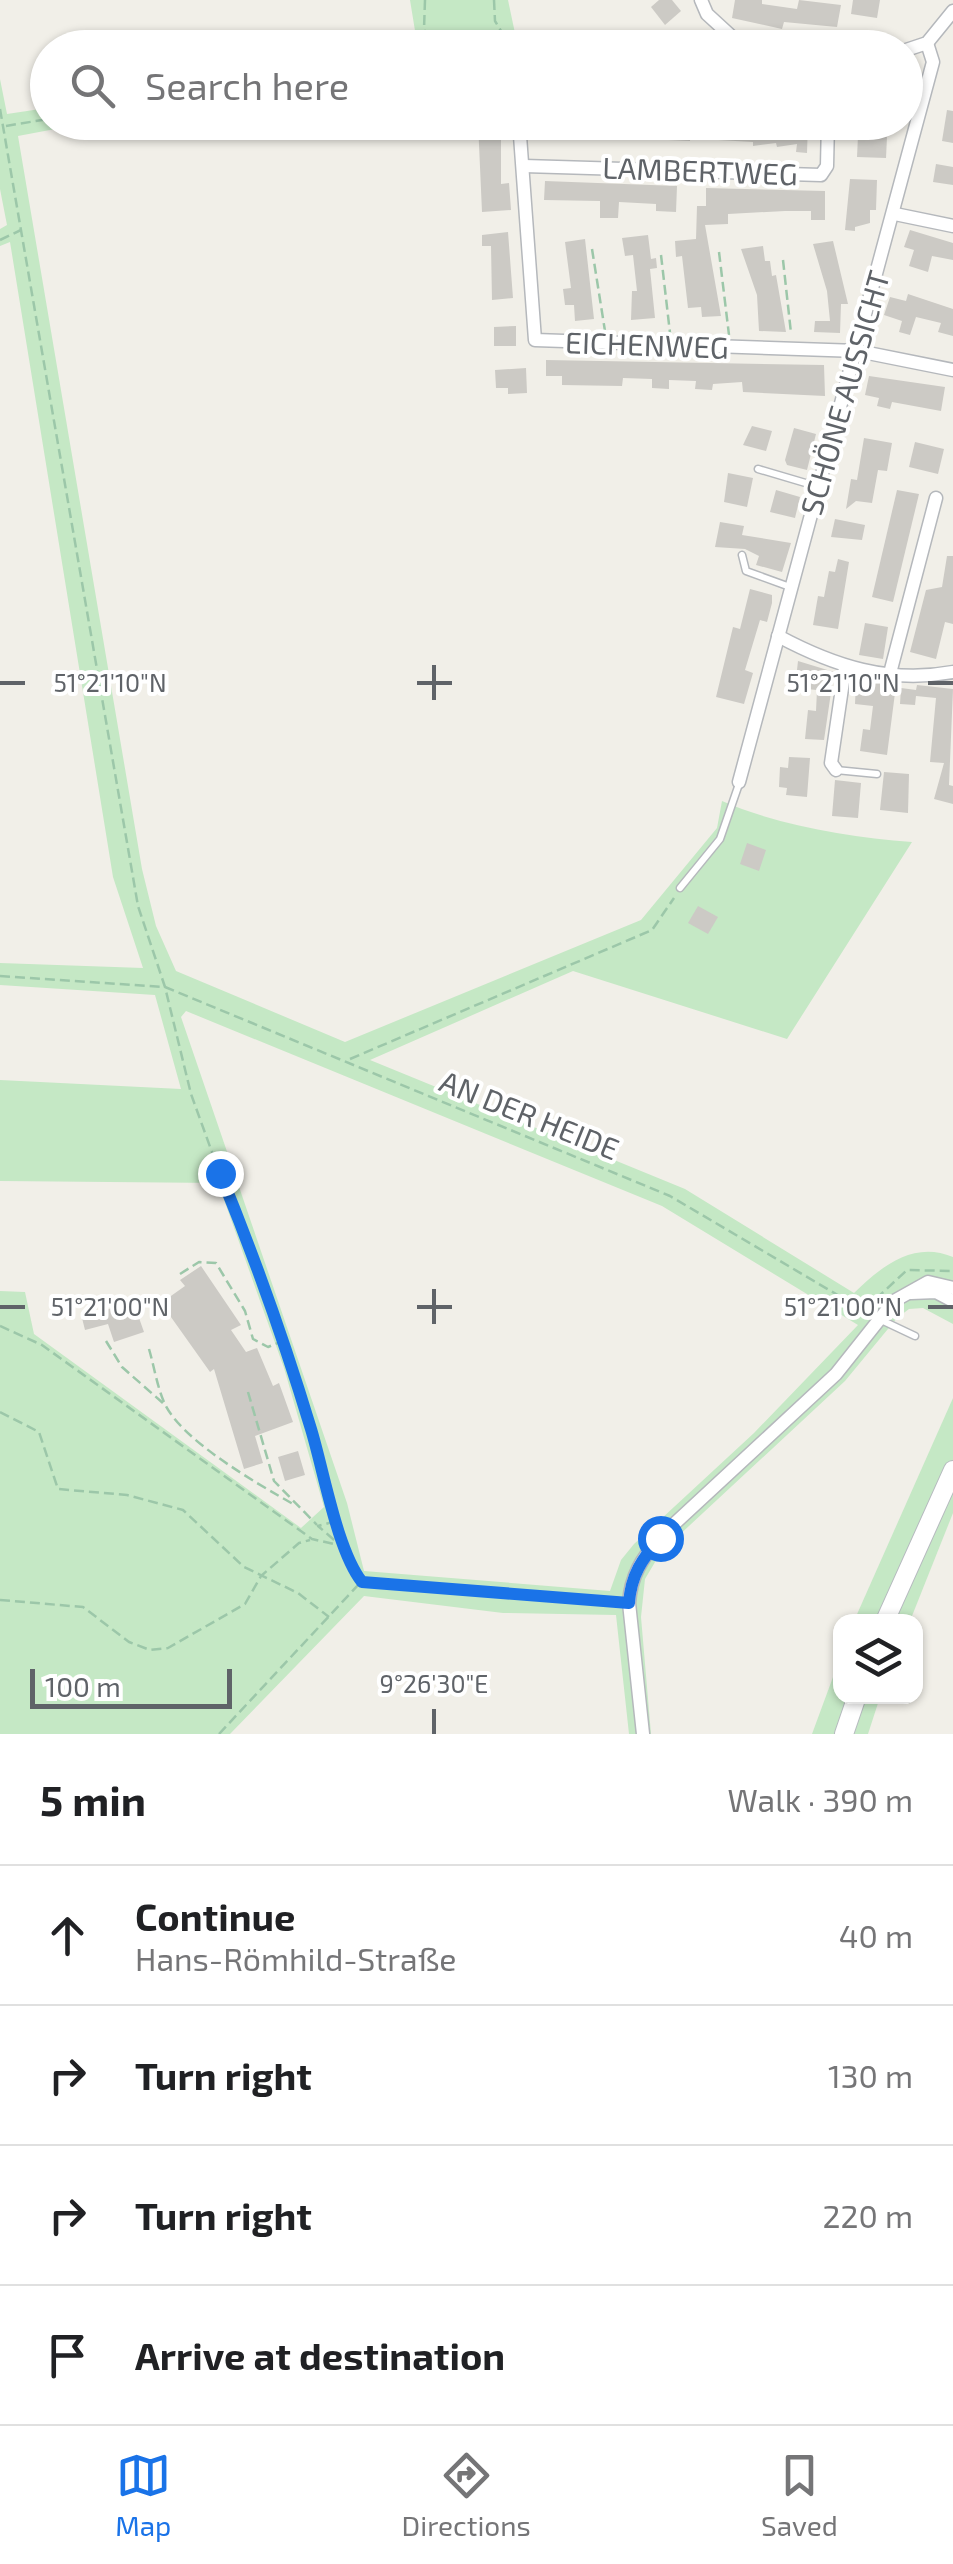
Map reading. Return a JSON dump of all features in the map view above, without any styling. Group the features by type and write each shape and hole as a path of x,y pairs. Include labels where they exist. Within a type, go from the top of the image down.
{"main road":[{"path":"889,1614 953,1470"},
{"path":"844,1734 855,1704"}],"street":[{"path":"701,0 706,14 724,30"},
{"path":"923,44 953,12"},
{"name":"SCHÖNE AUSSICHT","path":"923,103 933,62 927,43"},
{"name":"EICHENWEG","path":"521,140 532,334 541,344 858,351 953,370"},
{"name":"LAMBERTWEG","path":"524,166 820,175 827,166 828,140"},
{"name":"SCHÖNE AUSSICHT","path":"739,782 914,140"},
{"path":"896,214 953,226"},
{"path":"889,676 936,498"},
{"path":"778,636 845,668 889,676 953,672"},
{"path":"836,770 831,762 845,668"},
{"path":"643,1734 629,1603 630,1584 640,1562 660,1538 836,1374 878,1318 904,1293 928,1282 953,1288"},
{"path":"904,1293 936,1292 953,1301"}],"lane":[{"path":"758,469 819,486"},
{"path":"742,554 746,571 792,588"},
{"path":"836,770 877,774"},
{"path":"680,888 720,838 739,782"},
{"path":"878,1318 915,1336"}],"path":[{"path":"425,0 428,30"},
{"path":"494,0 500,30"},
{"path":"0,109 138,906 165,986 190,1094 281,1341 338,1520 340,1546"},
{"path":"4,127 30,122"},
{"path":"0,240 22,229"},
{"path":"592,249 607,344"},
{"path":"720,252 730,348"},
{"path":"661,255 672,346"},
{"path":"783,260 792,350"},
{"path":"347,1060 652,930 680,888"},
{"name":"AN DER HEIDE","path":"0,976 165,986 670,1196 864,1310"},
{"path":"180,1274 199,1262 216,1263 245,1311 253,1340 268,1347 281,1341"},
{"path":"0,1326 42,1344 312,1539 340,1546"},
{"path":"106,1340 122,1367 165,1405 181,1426 254,1482 293,1504"},
{"path":"149,1349 165,1405"},
{"path":"248,1392 274,1482 340,1546 362,1582"},
{"path":"0,1412 39,1432 58,1489 127,1495 184,1510 244,1568 298,1593 329,1617"},
{"path":"318,1526 338,1520"},
{"path":"0,1600 82,1607 130,1642 150,1650 168,1648 245,1604 261,1576 299,1543 312,1539"},
{"path":"362,1582 629,1603"},
{"path":"218,1734 362,1582"}],"green space":[{"path":"410,0 508,0 514,30 415,30"},
{"path":"0,79 7,114 30,111 30,134 18,136 142,869 156,926 176,971 345,1042 641,920 717,828 722,801 815,829 912,842 787,1039 573,971 370,1060 685,1189 854,1293 875,1274 911,1254 953,1257 953,1324 923,1308 909,1309 897,1318 845,1381 661,1552 645,1579 641,1617 651,1734 629,1734 616,1615 503,1613 364,1596 230,1734 0,1734 0,1291 25,1292 34,1334 301,1528 324,1507 284,1368 218,1183 0,1181 0,1080 181,1089 155,995 0,985 0,963 143,968 113,877 10,242 0,246 0,229 7,225 0,189","holes":["186,1011 662,1206 858,1325 754,1433 634,1544 621,1560 610,1591 364,1571 347,1503 181,1017"]},
{"path":"953,1398 953,1513 913,1614 857,1614"},
{"path":"833,1677 833,1704 878,1704 868,1734 812,1734"}],"building":[{"path":"659,0 672,0 681,11 665,25 651,7"},
{"path":"735,0 762,0 762,4 797,9 799,0 841,5 837,27 784,22 782,29 732,18"},
{"path":"853,0 880,0 877,18 851,14"},
{"path":"947,110 953,111 953,143 942,141"},
{"path":"479,140 501,140 501,184 509,183 511,210 482,212"},
{"path":"718,140 807,140 807,153 796,152 797,144 753,146 753,142"},
{"path":"858,140 887,140 886,158 857,157"},
{"path":"936,164 953,167 953,185 933,182"},
{"path":"850,179 877,180 876,210 870,210 870,223 855,227 855,231 845,230"},
{"path":"545,181 677,186 676,212 656,211 656,204 619,202 618,218 600,218 600,201 544,200"},
{"path":"706,188 825,191 825,220 811,220 811,211 785,211 728,214 728,224 705,225 721,316 702,317 701,307 688,308 682,256 676,257 675,241 696,239 697,206 706,206"},
{"path":"910,230 953,243 953,260 932,256 928,272 909,266 914,250 904,247"},
{"path":"508,232 513,298 492,300 491,246 482,246 482,235"},
{"path":"648,235 651,259 656,258 657,268 650,269 655,318 631,320 632,291 637,291 633,255 625,256 622,238"},
{"path":"585,239 594,319 575,321 574,305 565,305 563,289 571,288 565,242"},
{"path":"833,241 848,304 841,304 840,333 814,332 815,321 830,321 827,291 813,244"},
{"path":"763,246 765,261 770,261 772,276 776,275 786,332 759,331 757,295 741,249"},
{"path":"908,294 953,309 953,336 938,332 941,323 916,317 910,335 899,332 902,321 884,315 890,297 906,301"},
{"path":"516,326 516,346 494,346 494,327"},
{"path":"546,360 824,365 825,396 743,392 742,382 713,384 712,390 695,389 696,381 669,380 669,389 652,388 652,379 623,378 622,386 562,385 562,376 546,376"},
{"path":"526,368 527,393 508,394 508,388 496,388 495,370"},
{"path":"869,376 945,387 941,411 892,402 890,409 877,406 879,398 865,395"},
{"path":"752,426 772,431 766,451 743,445"},
{"path":"794,428 816,434 807,470 787,465 785,460"},
{"path":"864,438 892,443 887,471 878,470 872,503 856,501 846,509 851,479 857,480"},
{"path":"915,442 944,449 938,474 909,467"},
{"path":"728,473 753,478 747,507 724,502"},
{"path":"776,490 800,497 795,518 770,512"},
{"path":"897,490 919,494 893,602 872,597"},
{"path":"835,519 865,525 862,540 831,537"},
{"path":"720,522 744,526 742,535 791,543 782,572 756,565 759,556 745,549 715,547"},
{"path":"947,556 953,556 953,624 945,622 936,659 910,652 926,590 942,587"},
{"path":"838,559 849,562 838,629 813,625 818,596 824,597 829,571 835,572"},
{"path":"750,589 772,595 772,603 767,622 760,620 745,670 753,673 744,704 716,697 733,627 740,629"},
{"path":"865,623 888,627 883,659 859,655"},
{"path":"798,661 834,672 824,740 805,739 808,710 816,711 817,690 795,688"},
{"path":"856,681 880,683 880,692 895,693 887,755 860,751 863,729 870,730 873,706 855,704"},
{"path":"917,685 953,689 949,785 953,786 953,804 934,799 944,763 930,762 936,698 916,696 915,705 900,704 901,688 916,690"},
{"path":"789,757 810,758 807,797 786,795 787,788 779,787 780,767 788,768"},
{"path":"884,772 909,774 908,813 880,810"},
{"path":"835,780 861,783 858,818 832,816"},
{"path":"747,843 766,850 759,871 740,864"},
{"path":"698,906 718,917 708,934 688,923"},
{"path":"201,1266 241,1325 231,1330 246,1352 257,1348 273,1386 279,1383 293,1422 255,1436 263,1463 244,1469 214,1369 210,1372 161,1303 185,1286 180,1280"},
{"path":"133,1301 144,1332 114,1342 108,1324 85,1330 82,1318"},
{"path":"298,1451 305,1475 285,1481 278,1457"}],"route":[{"path":"220,1173 305,1410 338,1520 340,1546 362,1582 629,1603 630,1584 640,1562 660,1538"}]}
